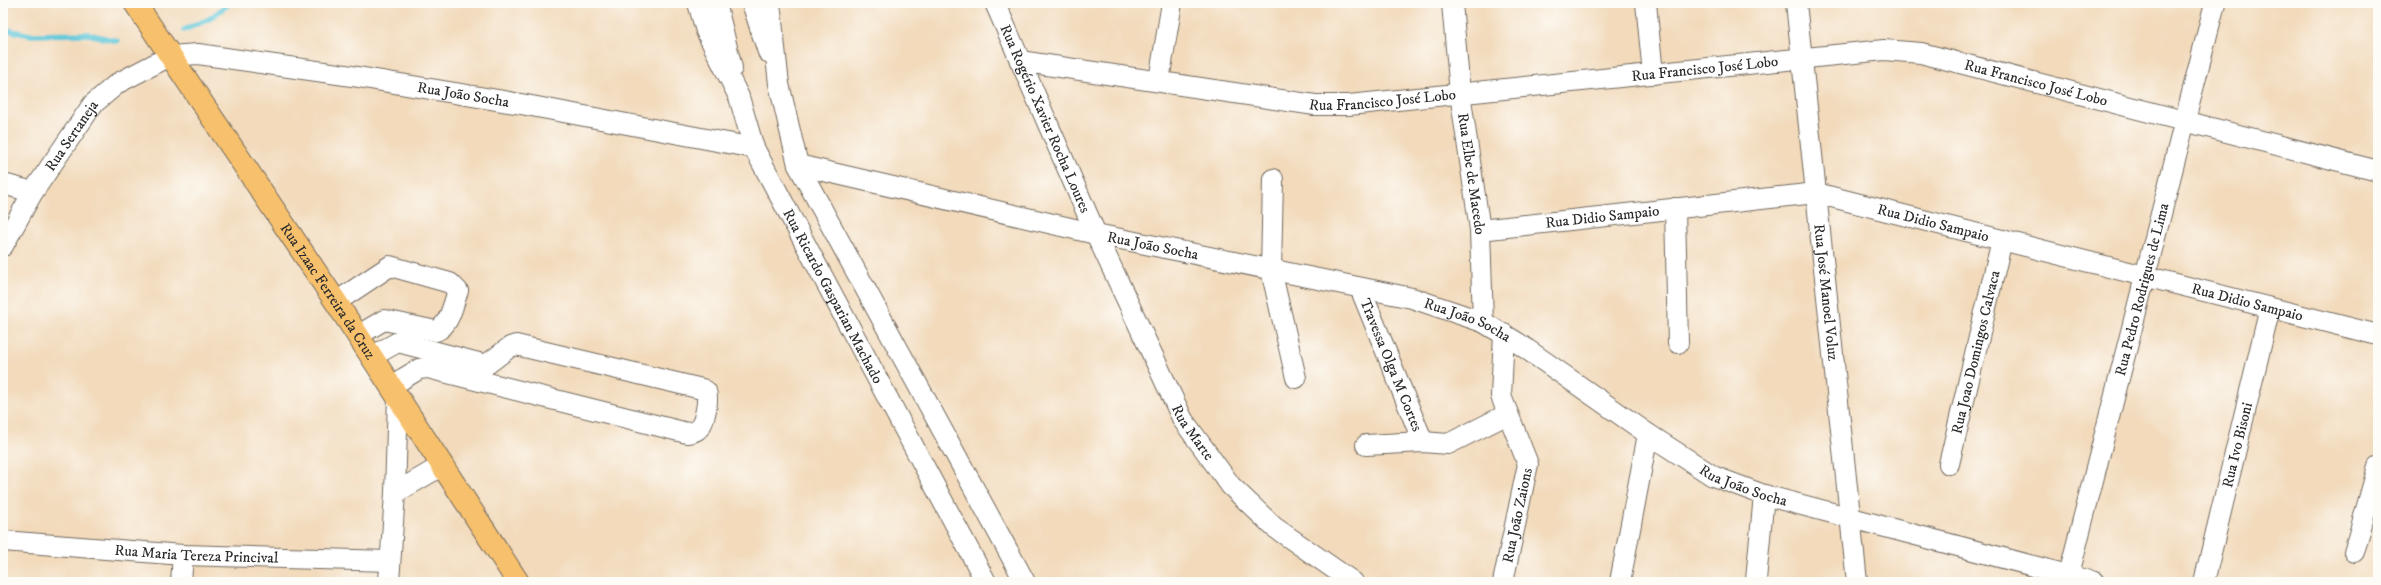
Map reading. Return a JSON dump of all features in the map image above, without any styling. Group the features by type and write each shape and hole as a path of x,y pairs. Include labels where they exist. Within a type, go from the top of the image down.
{"main road":[{"name":"Rua Izaac Ferreira da Cruz","path":"135,3 336,302 518,582"}],"street":[{"name":"Rua Ricardo Gasparian Machado","path":"698,3 706,31 739,97 754,148 986,582"},
{"path":"716,3 739,97"},
{"path":"752,3 779,84"},
{"name":"Rua Ricardo Gasparian Machado","path":"770,3 779,84 798,165 1025,582"},
{"name":"Rua Rogério Xavier Rocha Loures","path":"996,3 1096,234"},
{"path":"1159,80 1172,3"},
{"name":"Rua Elbe de Macedo","path":"1452,3 1460,93 1480,230 1483,322"},
{"path":"1646,3 1653,74"},
{"name":"Rua José Manoel Voluz","path":"1796,3 1803,58 1848,518 1857,582"},
{"name":"Rua Pedro Rodrigues de Lima","path":"2068,579 2144,276 2215,3"},
{"name":"Rua Francisco José Lobo","path":"1020,61 1159,80 1315,105 1349,105 1884,50 1921,53 2378,171"},
{"name":"Rua João Socha","path":"170,56 198,54 352,76 521,104 754,148"},
{"name":"Rua Sertaneja","path":"3,246 33,192 93,104 118,82 170,56"},
{"name":"Rua João Socha","path":"798,165 1096,234 1412,298 1483,322 1504,334 1648,434 1713,476 1764,495 2068,579 2094,582"},
{"path":"1273,179 1271,270 1296,378"},
{"path":"3,184 33,192"},
{"name":"Rua Didio Sampaio","path":"1480,230 1816,192 2378,335"},
{"path":"1675,208 1678,343"},
{"name":"Rua Marte","path":"1096,234 1183,420 1231,486 1274,527 1353,582"},
{"name":"Rua Joao Domingos Calvaca","path":"1949,464 2002,240"},
{"path":"336,302 390,266 450,283 458,291 446,323 441,328 436,330 384,320 357,336"},
{"name":"Travessa Olga M Cortes","path":"1360,288 1423,442"},
{"name":"Rua Ivo Bisoni","path":"2204,582 2270,308"},
{"name":"Rua João Zaions","path":"1503,582 1528,464 1501,396 1504,334"},
{"path":"371,357 398,342 486,365 510,347 516,345 702,389 706,391 708,396 701,427 695,432 688,433 428,368 419,369 394,392 395,492 389,582"},
{"path":"1366,445 1423,442 1448,444 1508,414"},
{"path":"1620,582 1648,434"},
{"path":"395,492 443,465"},
{"path":"2354,552 2378,467"},
{"path":"1756,580 1764,495"},
{"name":"Rua Maria Tereza Princival","path":"3,541 183,555 390,561"},
{"path":"181,582 183,555"}],"waterway":[{"path":"184,30 209,19 230,3"},
{"path":"3,29 30,35 88,34 117,41"}]}
